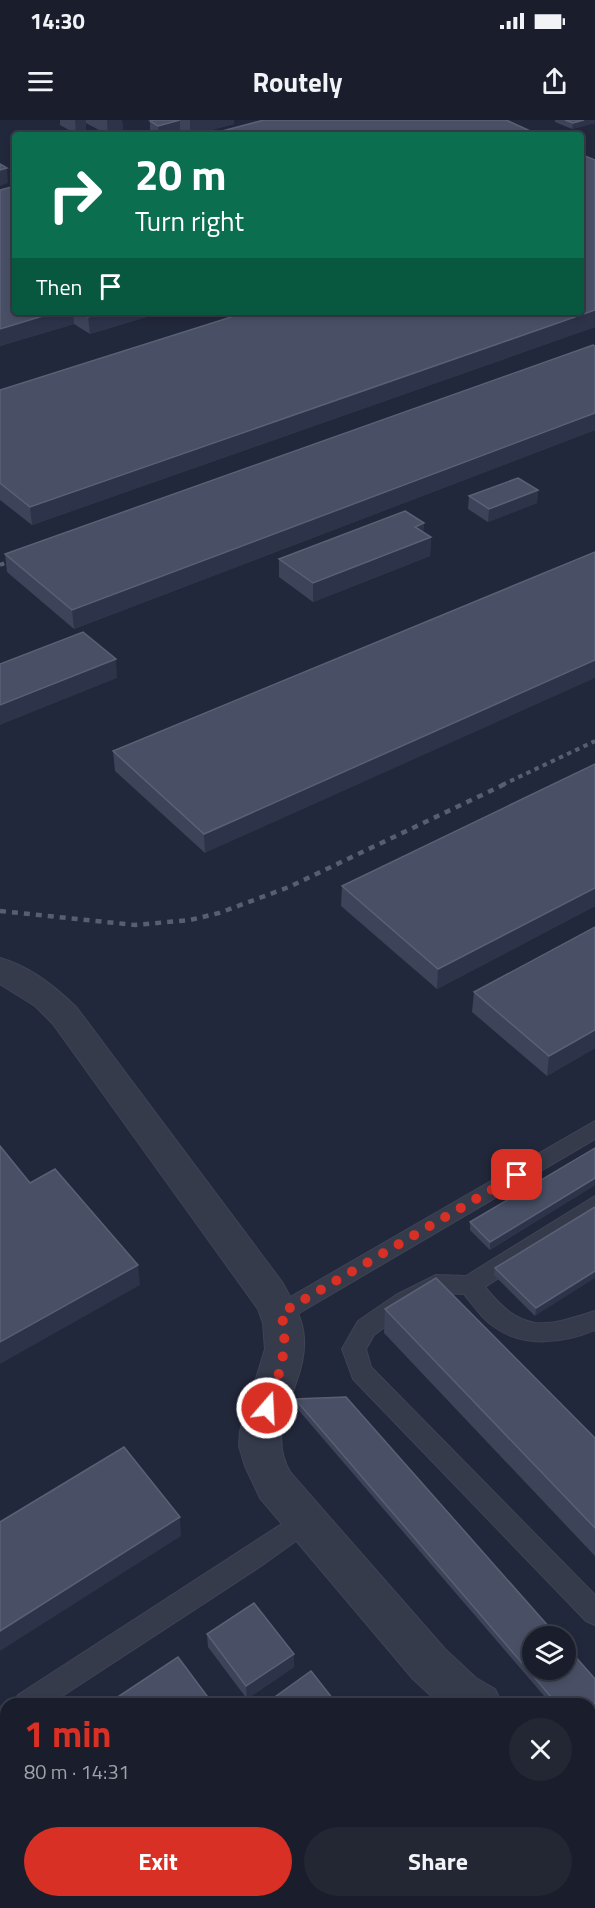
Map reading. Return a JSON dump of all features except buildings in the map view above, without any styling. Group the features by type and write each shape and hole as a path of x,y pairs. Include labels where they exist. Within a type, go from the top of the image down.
{"street":[{"path":"0,969 47,998 65,1016 269,1293 281,1313 286,1333 284,1354 261,1424 259,1446 264,1464 275,1485 429,1664 460,1693 469,1698"}],"lane":[{"path":"281,1313 595,1129"},
{"path":"595,1204 470,1286 436,1284 404,1301 366,1328 354,1349 361,1372 595,1613"},
{"path":"470,1286 505,1323 535,1333 584,1327 595,1320"},
{"path":"36,1698 252,1558 305,1520"}],"railway":[{"path":"0,565 23,556"},
{"path":"502,785 595,741"},
{"path":"0,911 135,925 190,920 219,913 289,887 505,784"}],"route":[{"path":"267,1408 284,1354 286,1333 281,1313 517,1175"}]}
